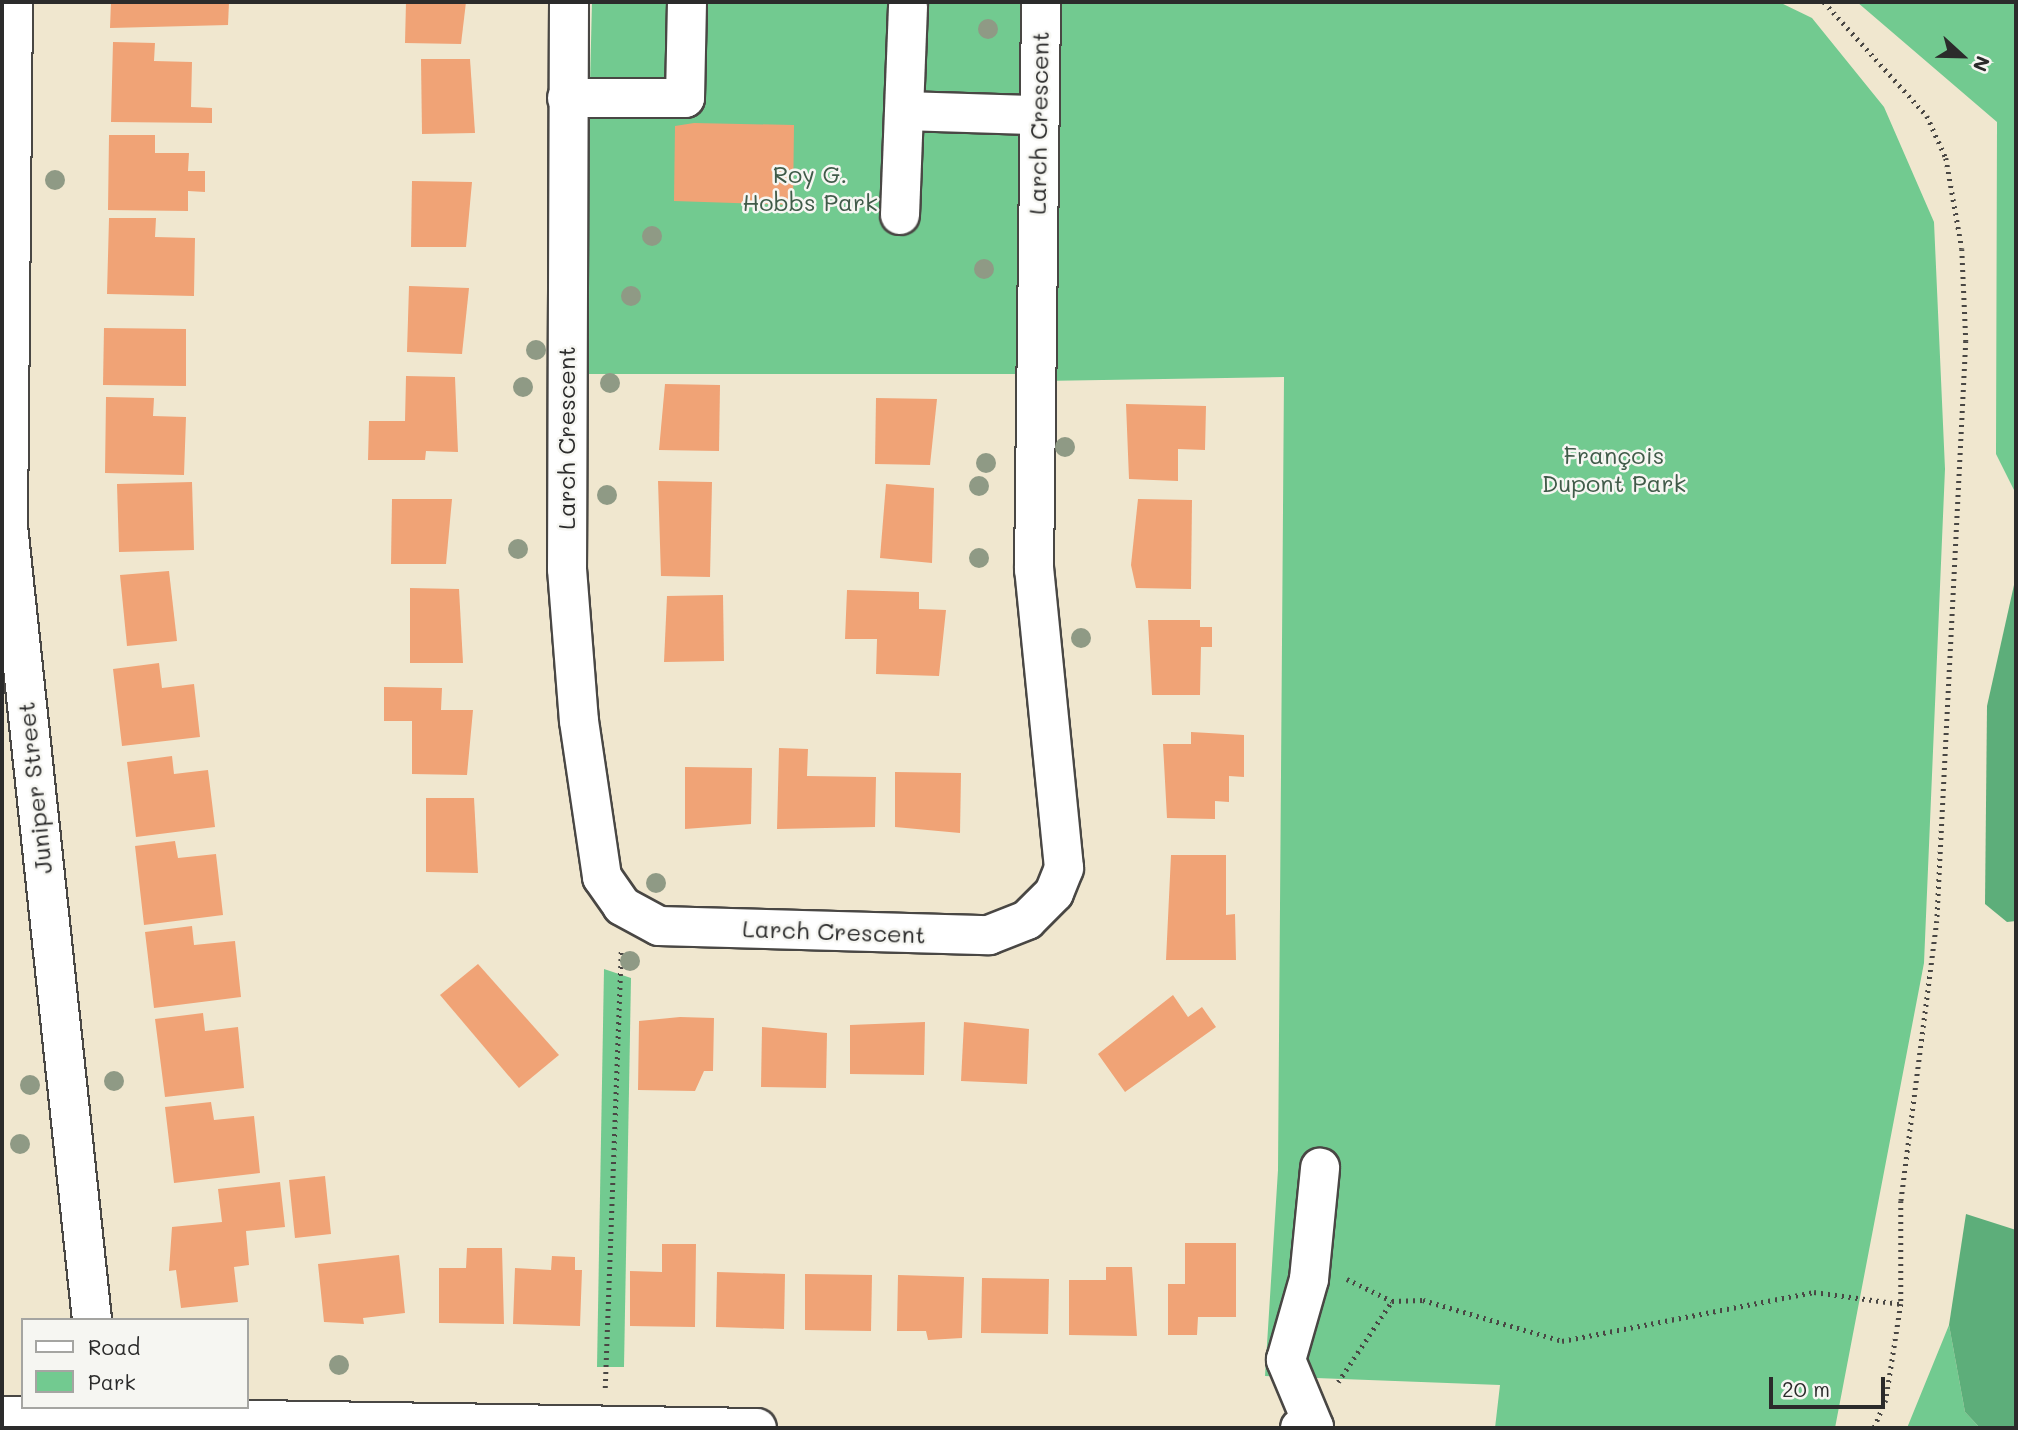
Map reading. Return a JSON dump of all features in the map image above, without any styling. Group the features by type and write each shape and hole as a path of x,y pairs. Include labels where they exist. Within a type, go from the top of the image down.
{"street":[{"name":"Juniper Street","path":"13,2 5,527 92,1318"},
{"name":"Larch Crescent","path":"569,2 567,569 579,721 602,877 622,906 659,926 989,935 1027,920 1054,893 1064,868 1065,839 1034,570 1037,115 1041,2"},
{"path":"567,98 685,98 687,2"},
{"path":"900,215 907,111 908,6"},
{"path":"907,111 1037,115"},
{"path":"1307,1428 1286,1360 1309,1279 1320,1168"},
{"path":"2,1416 102,1412 757,1428"}],"path":[{"path":"1824,2 1927,116 1946,158 1962,249 1966,341 1957,596 1937,920 1901,1201 1901,1304 1886,1400 1874,1428"},
{"path":"603,1426 622,906"},
{"path":"1309,1279 1357,1278 1392,1301 1423,1300 1562,1341 1814,1292 1901,1304"},
{"path":"1307,1428 1360,1341 1392,1301"}],"green space":[{"name":"Roy G. Hobbs Park","path":"592,2 1033,2 1021,374 583,374"},
{"name":"François Dupont Park","path":"1044,2 1779,2 1812,18 1884,107 1934,222 1945,469 1924,963 1835,1428 1495,1428 1500,1385 1265,1376 1278,1170 1284,377 1041,381"},
{"path":"1857,2 2016,2 2016,494 1996,454 1997,122"},
{"path":"2016,576 2016,921 2007,922 1985,904 1987,706"},
{"path":"604,969 631,978 624,1367 597,1367"},
{"path":"1966,1214 2016,1230 2016,1428 1980,1428 1965,1412 1949,1325"},
{"path":"1949,1325 1965,1412 1980,1428 1907,1428"}],"building":[{"path":"111,2 229,2 228,25 110,28"},
{"path":"406,2 466,2 461,44 405,43"},
{"path":"113,42 155,43 154,61 192,62 191,107 212,108 212,123 111,122"},
{"path":"421,59 470,59 475,133 422,134"},
{"path":"694,123 794,125 793,205 674,201 675,126"},
{"path":"109,135 155,135 155,153 189,153 188,171 205,171 205,192 188,191 188,211 108,210"},
{"path":"412,181 472,182 466,247 411,247"},
{"path":"109,218 156,218 155,237 195,238 194,296 107,294"},
{"path":"409,286 469,288 462,354 407,352"},
{"path":"104,328 186,329 186,386 103,385"},
{"path":"406,376 455,377 458,452 426,451 425,460 368,460 369,421 405,421"},
{"path":"665,384 720,385 719,451 659,450"},
{"path":"106,397 154,398 153,416 186,417 184,475 105,473"},
{"path":"876,398 937,399 930,465 875,464"},
{"path":"1126,404 1206,406 1205,450 1178,449 1178,481 1129,479"},
{"path":"658,481 712,482 710,577 661,576"},
{"path":"192,482 194,550 119,552 117,484"},
{"path":"886,484 934,488 932,563 880,558"},
{"path":"392,499 452,499 446,564 391,564"},
{"path":"1138,499 1192,500 1191,589 1136,588 1131,565"},
{"path":"169,571 177,641 127,646 120,575"},
{"path":"410,588 459,589 463,663 410,663"},
{"path":"847,590 919,592 919,609 946,610 939,676 876,674 877,639 845,639"},
{"path":"723,595 724,661 664,662 667,596"},
{"path":"1148,620 1200,620 1200,627 1212,627 1212,647 1201,647 1200,695 1152,695"},
{"path":"159,663 162,688 194,684 200,737 122,746 113,669"},
{"path":"384,687 442,688 441,710 473,710 467,775 412,774 412,721 384,721"},
{"path":"1191,732 1244,735 1244,777 1229,776 1229,802 1215,801 1215,819 1167,818 1163,744 1191,744"},
{"path":"779,748 808,749 807,776 876,777 875,827 777,829"},
{"path":"172,756 174,774 208,770 215,827 136,837 127,762"},
{"path":"685,767 752,768 751,824 685,829"},
{"path":"895,772 961,773 960,833 895,827"},
{"path":"426,798 474,798 478,873 426,872"},
{"path":"175,841 178,858 216,854 223,915 144,925 135,846"},
{"path":"1171,855 1226,855 1226,915 1235,914 1236,960 1166,960"},
{"path":"192,926 194,945 235,941 241,997 154,1008 145,932"},
{"path":"478,964 559,1055 519,1088 440,995"},
{"path":"1173,995 1188,1017 1202,1007 1216,1027 1125,1092 1098,1054"},
{"path":"203,1013 205,1031 238,1027 244,1088 165,1097 155,1019"},
{"path":"680,1017 714,1018 713,1071 704,1071 695,1091 638,1090 639,1021"},
{"path":"925,1022 924,1075 850,1074 850,1025"},
{"path":"964,1022 1029,1029 1027,1084 961,1081"},
{"path":"762,1027 827,1033 826,1088 761,1087"},
{"path":"211,1102 214,1120 254,1116 260,1173 174,1183 165,1107"},
{"path":"325,1176 331,1234 295,1238 289,1180"},
{"path":"280,1182 285,1227 246,1231 249,1265 234,1267 238,1302 181,1308 176,1270 169,1271 172,1227 222,1222 218,1189"},
{"path":"1185,1243 1236,1243 1236,1317 1198,1317 1197,1335 1168,1335 1168,1284 1185,1284"},
{"path":"662,1244 696,1244 695,1327 630,1326 630,1271 662,1272"},
{"path":"467,1248 502,1248 504,1324 439,1323 439,1268 466,1268"},
{"path":"399,1255 405,1313 363,1318 364,1324 324,1322 318,1264"},
{"path":"552,1256 575,1257 575,1270 582,1270 580,1326 513,1324 515,1268 551,1270"},
{"path":"1106,1267 1132,1267 1137,1336 1069,1335 1069,1280 1106,1280"},
{"path":"717,1272 785,1274 784,1329 716,1327"},
{"path":"805,1274 872,1275 871,1331 805,1330"},
{"path":"898,1275 964,1277 962,1338 928,1340 926,1331 897,1331"},
{"path":"982,1278 1049,1279 1048,1334 981,1333"}]}
